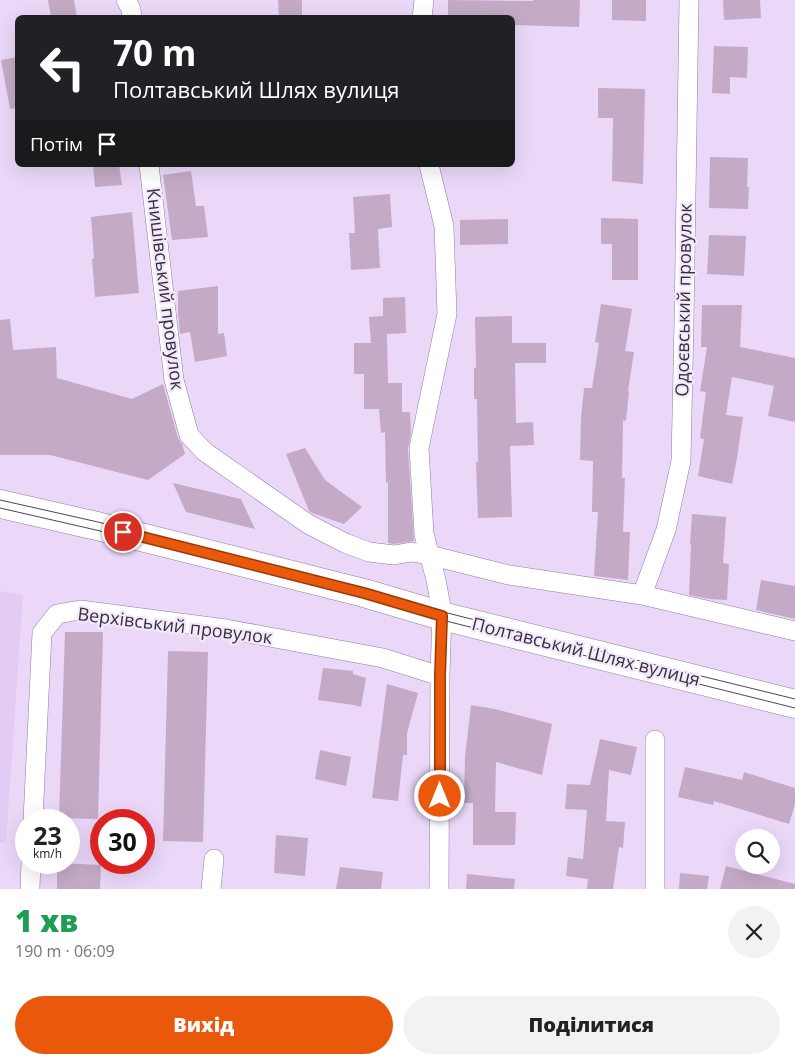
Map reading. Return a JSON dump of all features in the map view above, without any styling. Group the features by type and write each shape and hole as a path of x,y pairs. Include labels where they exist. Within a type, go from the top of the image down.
{"main road":[{"name":"Полтавський Шлях вулиця","path":"0,504 97,526 364,593 442,616 795,704"}],"street":[{"path":"126,0 132,15"},
{"path":"422,15 424,0"},
{"name":"Одоєвський провулок","path":"642,595 666,530 681,461 689,0"},
{"name":"Книшівський провулок","path":"149,167 174,380 189,434 205,452 301,519 369,552 394,555 411,552 509,575 642,595 795,632"},
{"path":"429,167 444,226 447,314 418,448 424,534 436,580 442,616 439,889"},
{"name":"Верхівський провулок","path":"34,809 42,633 57,614 80,610 226,629 383,658 440,676"},
{"path":"655,740 655,889"},
{"path":"211,889 214,859"},
{"path":"30,889 31,874"}],"shaded area":[{"path":"0,591 23,595 6,842 0,842"}],"building":[{"path":"48,0 74,0 76,15 50,15"},
{"path":"278,0 302,0 302,15 279,15"},
{"path":"448,0 580,0 579,27 515,25 515,15 448,15"},
{"path":"612,0 646,0 646,21 612,20"},
{"path":"723,0 760,0 761,18 724,20"},
{"path":"714,46 748,47 747,78 730,77 730,94 712,93"},
{"path":"15,58 15,108 10,109 1,60"},
{"path":"598,88 645,89 643,184 612,181 613,118 598,118"},
{"path":"710,157 748,158 748,209 709,208"},
{"path":"93,167 119,167 122,185 95,187"},
{"path":"191,171 196,206 204,206 208,237 172,240 163,175"},
{"path":"390,194 392,227 378,229 380,268 351,270 349,233 355,233 353,197"},
{"path":"132,212 139,293 95,297 91,217"},
{"path":"601,218 638,219 638,280 612,280 612,244 601,244"},
{"path":"508,219 508,244 460,245 460,220"},
{"path":"709,235 746,236 744,276 707,274"},
{"path":"218,286 218,334 224,333 227,356 195,362 190,332 180,334 178,291"},
{"path":"405,297 406,333 387,334 388,383 402,383 402,412 410,412 411,433 408,449 414,541 394,544 388,543 388,482 386,483 385,432 381,433 379,409 364,409 364,374 354,374 354,343 371,343 369,317 383,316 383,298"},
{"path":"601,304 632,309 625,351 634,352 626,421 623,420 622,478 625,478 623,532 630,532 628,580 594,576 598,512 592,512 593,461 580,460 584,388 592,388 599,343 595,342"},
{"path":"702,305 742,305 740,347 795,358 795,422 768,416 774,386 732,377 726,415 743,417 732,484 698,476 704,439 700,438 706,392 700,391 707,347 701,347"},
{"path":"512,316 512,343 546,343 546,363 515,363 516,423 533,422 534,445 510,446 512,517 478,518 476,462 478,462 477,399 474,399 474,368 476,368 475,317"},
{"path":"10,319 13,350 56,347 57,378 132,399 163,384 178,438 185,454 148,480 50,455 0,455 0,320"},
{"path":"305,448 325,480 362,507 344,524 309,511 286,454"},
{"path":"173,483 241,499 255,529 186,512"},
{"path":"692,514 726,517 723,563 729,564 727,600 689,595"},
{"path":"761,580 795,586 795,619 756,610"},
{"path":"65,632 103,632 98,809 90,809 90,819 80,819 80,809 59,809"},
{"path":"168,651 208,652 203,842 163,841"},
{"path":"323,668 353,671 353,674 366,678 361,707 318,700"},
{"path":"387,684 418,693 407,733 407,755 403,755 398,801 372,798"},
{"path":"471,705 495,709 552,724 542,775 496,762 495,812 516,812 515,845 473,845 473,803 464,803 465,757"},
{"path":"600,739 637,747 631,775 609,770 606,821 625,822 623,848 619,847 613,889 587,889 588,879 566,876 568,857 583,859 587,810 565,809 567,784 590,785"},
{"path":"320,750 351,757 346,786 315,779"},
{"path":"685,767 742,780 744,772 795,788 795,804 789,824 714,801 713,805 678,797"},
{"path":"276,835 308,838 305,876 274,873"},
{"path":"80,864 90,864 90,874 101,874 100,889 57,889 57,874 80,874"},
{"path":"726,866 735,868 735,874 757,874 795,884 795,889 720,889"},
{"path":"340,867 383,872 381,889 336,889"},
{"path":"680,873 709,876 707,889 679,889"},
{"path":"467,874 515,879 514,889 466,889"}],"tram line":[{"path":"0,500 98,522 170,541"},
{"path":"0,508 364,596 442,620 795,708"},
{"path":"424,607 479,621"},
{"path":"591,649 795,699"}],"route":[{"path":"123,532 364,593 442,616 440,796"}]}
